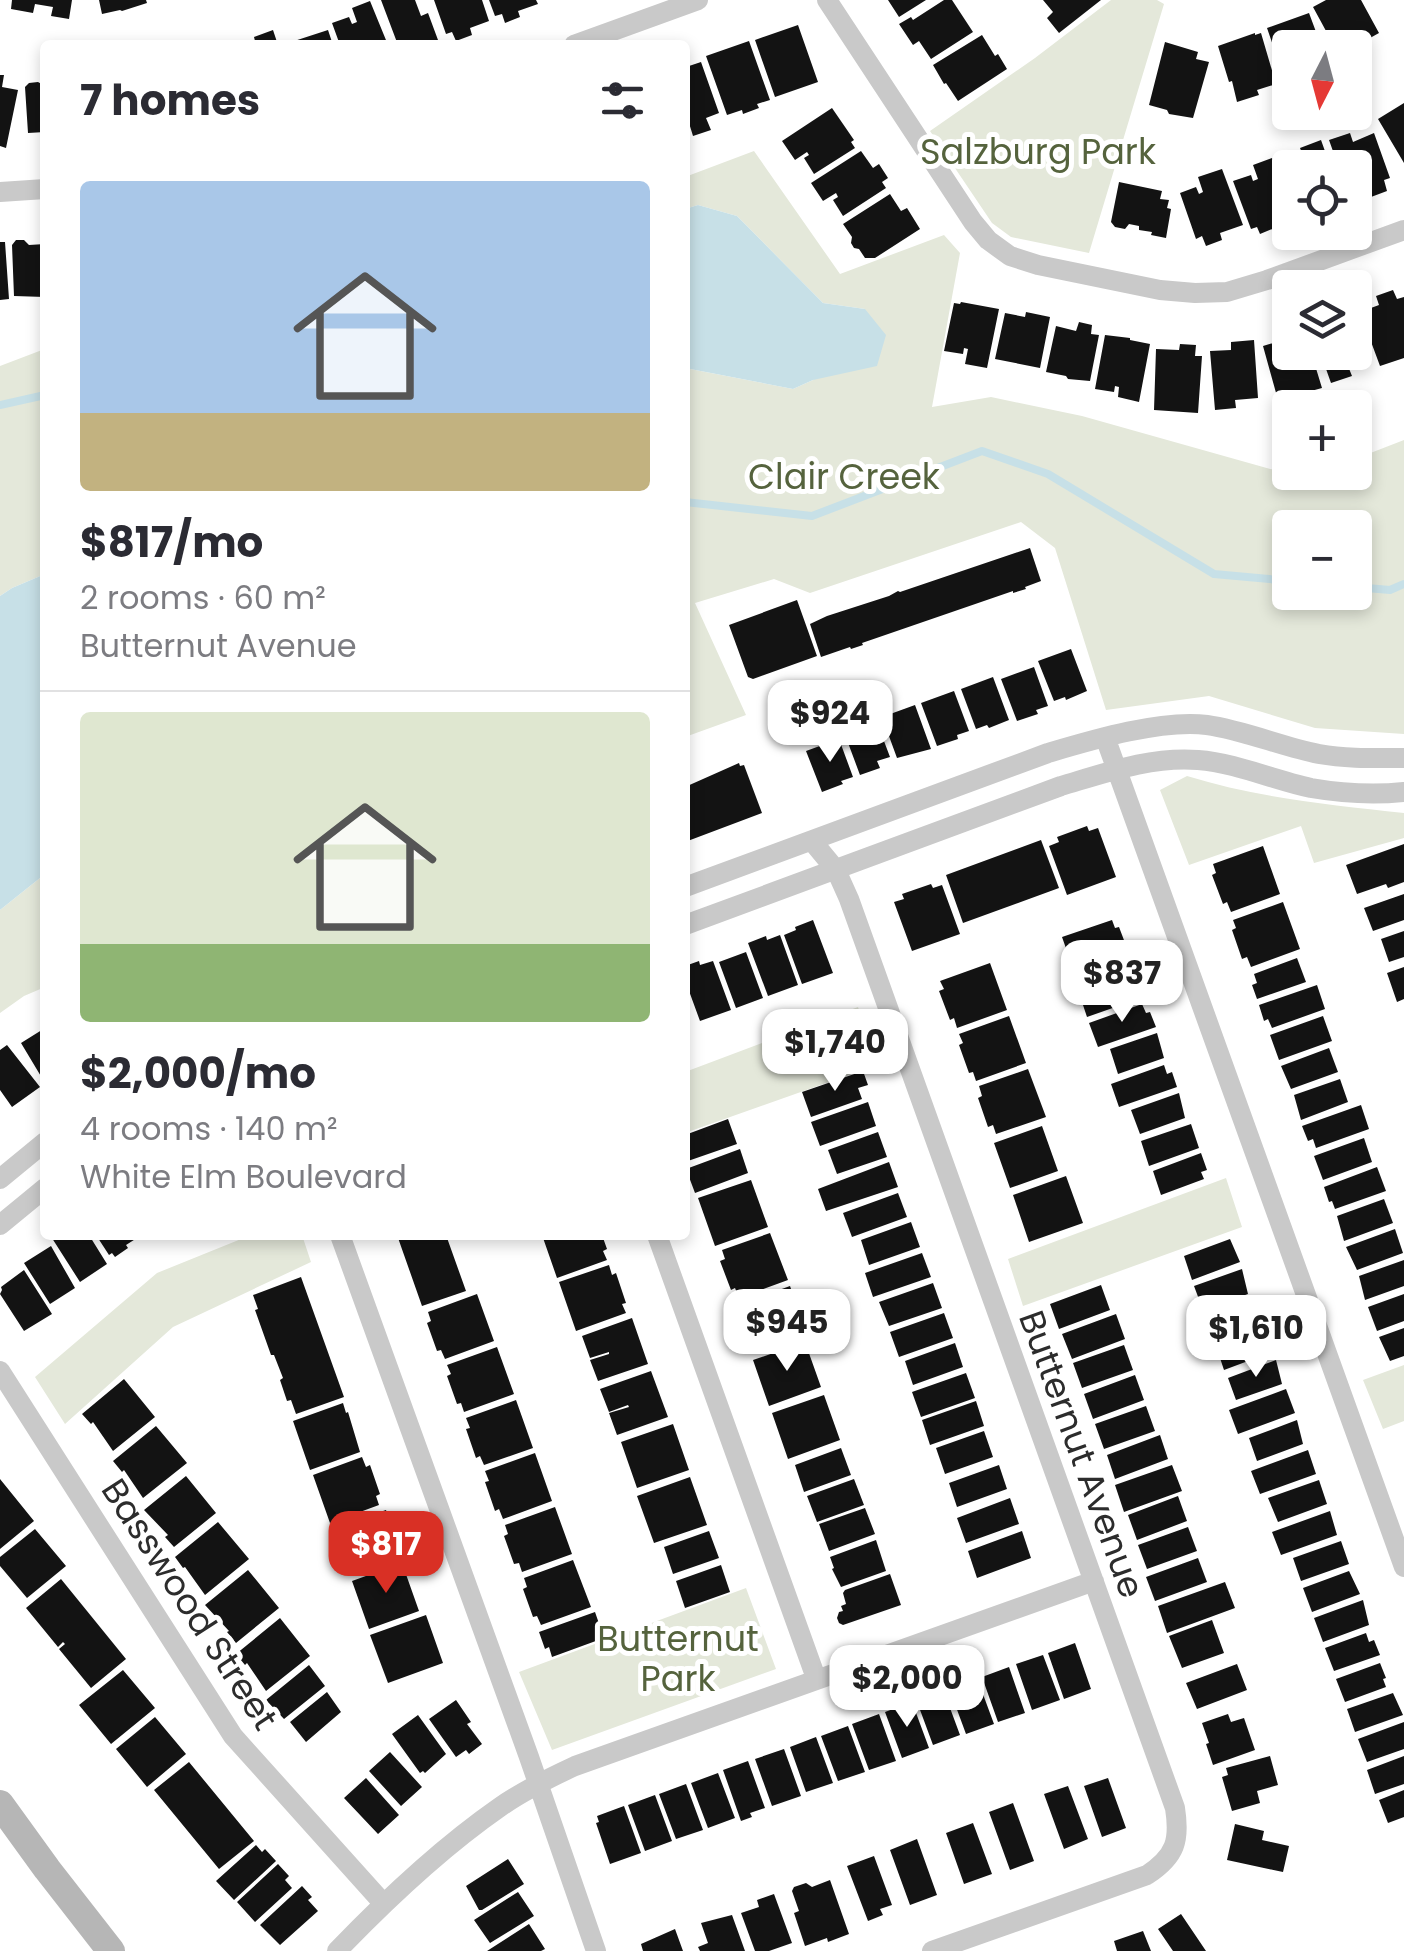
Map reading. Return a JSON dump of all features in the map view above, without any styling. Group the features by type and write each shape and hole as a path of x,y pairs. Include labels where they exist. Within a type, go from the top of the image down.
{"main road":[{"path":"0,1804 46,1870 112,1951"}],"street":[{"path":"588,40 698,0"},
{"path":"827,0 972,222 1010,256 1160,290 1227,292 1404,230"},
{"path":"0,192 40,190"},
{"path":"690,885 1048,753 1105,736 1206,725 1322,755 1404,758"},
{"path":"1105,736 1404,1567"},
{"path":"690,922 1061,786 1116,770 1173,760 1199,760 1313,788 1404,792"},
{"name":"Butternut Avenue","path":"812,841 836,870 849,898 1175,1808 1178,1827 1176,1844 1160,1867 1147,1874 932,1951"},
{"path":"0,1180 40,1146"},
{"path":"0,1225 40,1192"},
{"path":"342,1240 596,1951"},
{"path":"659,1240 816,1678"},
{"name":"Basswood Street","path":"0,1371 232,1736 383,1904"},
{"path":"338,1951 383,1904 457,1839 538,1784 575,1766 816,1678 1094,1581"}],"green space":[{"name":"Salzburg Park","path":"1111,0 1157,0 1164,4 1089,253 1011,237 992,223 930,131"},
{"name":"Clair Creek","path":"754,151 840,274 944,235 960,253 932,407 991,397 1082,416 1272,469 1272,490 1372,490 1372,452 1404,440 1404,734 1315,728 1209,696 1106,710 1055,548 1021,522 810,593 774,579 695,603 746,715 690,735 690,369 793,389 813,380 865,309 823,303 737,216 698,205 690,207 690,175"},
{"path":"40,351 40,576 0,596 0,366"},
{"path":"1187,776 1267,795 1404,813 1404,838 1314,863 1301,826 1189,865 1160,790"},
{"path":"40,878 40,989 0,1013 0,910"},
{"path":"858,1007 877,1065 690,1131 690,1070"},
{"path":"1226,1178 1242,1227 1023,1306 1008,1259"},
{"path":"239,1240 304,1240 311,1262 173,1327 65,1424 35,1377 157,1273"},
{"path":"1404,1365 1404,1421 1383,1429 1363,1380"},
{"name":"Butternut Park","path":"746,1588 776,1669 552,1750 519,1672"}],"water":[{"path":"698,205 737,216 823,303 865,309 886,335 877,366 813,380 793,389 690,369 690,207"},
{"path":"40,576 40,878 0,910 0,596"}],"building":[{"path":"12,0 72,0 69,19 51,16 53,7 35,4 33,13 11,9"},
{"path":"99,0 146,0 147,3 102,14"},
{"path":"381,0 415,0 421,16 428,13 438,40 396,40"},
{"path":"434,0 482,0 489,21 470,28 472,35 459,40 452,32 446,34"},
{"path":"489,0 536,0 538,4 518,11 520,17 505,23 502,14 495,16"},
{"path":"888,0 926,0 899,17"},
{"path":"944,0 952,0 973,32 931,59 919,41 913,45 899,24 911,17 913,20"},
{"path":"1043,0 1101,0 1059,33 1047,18 1053,12"},
{"path":"1326,0 1361,0 1379,33 1372,37 1372,30 1325,30 1313,7"},
{"path":"370,1 386,40 338,40 332,23 349,17 352,24 357,22 352,8"},
{"path":"1309,13 1315,30 1272,30 1272,42 1267,28"},
{"path":"798,25 818,82 775,97 755,40"},
{"path":"273,30 276,40 255,40"},
{"path":"328,30 331,40 297,40"},
{"path":"1261,33 1272,70 1272,85 1257,90 1259,95 1237,102 1218,46"},
{"path":"982,35 1007,69 958,101 933,65"},
{"path":"749,41 770,100 743,114 742,110 727,115 706,56"},
{"path":"1165,42 1198,52 1196,59 1209,62 1193,118 1149,105"},
{"path":"701,62 719,113 706,118 711,130 693,136 690,126 690,66"},
{"path":"0,75 4,75 2,87 18,90 6,148 0,146"},
{"path":"40,83 40,132 28,133 25,87"},
{"path":"1404,103 1404,163 1378,119"},
{"path":"832,108 854,140 851,142 855,148 814,174 804,158 809,155 807,152 795,160 782,141"},
{"path":"1350,133 1353,142 1374,133 1390,178 1384,180 1387,191 1372,197 1372,150 1333,150 1329,140"},
{"path":"1321,140 1325,150 1301,150"},
{"path":"861,151 873,168 879,164 888,178 882,182 886,188 843,216 833,200 838,197 836,193 823,201 811,183"},
{"path":"1272,158 1272,229 1260,234 1257,227 1251,229 1233,181 1251,175 1253,181 1258,179 1253,165"},
{"path":"1222,169 1243,225 1220,233 1222,240 1206,246 1202,236 1196,239 1180,193 1196,187 1199,194 1203,192 1198,177"},
{"path":"1119,182 1162,191 1160,199 1169,200 1167,208 1171,209 1166,238 1139,230 1139,226 1115,227 1111,222"},
{"path":"890,194 901,211 907,208 920,229 875,258 865,258 854,248 843,224"},
{"path":"16,240 40,244 40,297 14,296 12,245"},
{"path":"0,242 5,242 9,299 0,300"},
{"path":"1393,290 1397,299 1404,297 1404,358 1380,366 1372,344 1372,308 1379,305 1376,296"},
{"path":"954,303 999,309 987,368 965,364 968,349 964,348 963,354 944,351"},
{"path":"1026,312 1050,317 1040,368 995,359 1005,313 1025,317"},
{"path":"1079,322 1092,325 1091,334 1099,335 1090,381 1046,372 1056,326 1076,331"},
{"path":"1105,335 1150,344 1139,402 1118,397 1119,387 1115,386 1114,392 1095,389"},
{"path":"1254,340 1258,398 1235,400 1236,408 1215,410 1210,351 1231,350 1231,342"},
{"path":"1272,343 1272,370 1316,370 1322,388 1275,390 1263,346"},
{"path":"1180,344 1196,345 1195,356 1202,356 1198,413 1154,410 1156,349 1179,350"},
{"path":"1326,370 1350,370 1352,376 1331,383"},
{"path":"1030,548 1041,581 1026,589 821,657 810,624"},
{"path":"797,600 817,656 753,679 748,677 729,625"},
{"path":"1071,649 1087,691 1054,701 1038,661"},
{"path":"1034,667 1048,706 1017,721 1001,679"},
{"path":"993,677 1009,720 976,729 961,689"},
{"path":"954,691 969,731 937,746 921,703"},
{"path":"915,705 931,749 897,758 882,717"},
{"path":"876,720 890,757 877,761 880,768 860,775 844,732"},
{"path":"839,739 853,777 822,792 806,751"},
{"path":"739,763 744,765 762,813 690,840 690,785"},
{"path":"1087,826 1089,831 1098,828 1116,877 1067,895 1049,846 1059,842 1057,837"},
{"path":"1041,840 1059,888 963,923 946,875"},
{"path":"1404,844 1404,882 1357,894 1346,865"},
{"path":"1263,846 1280,894 1231,912 1227,902 1223,904 1212,875 1216,873 1213,864"},
{"path":"931,884 933,888 942,885 960,934 912,951 894,902 904,899 902,894"},
{"path":"1404,894 1404,920 1373,931 1364,908"},
{"path":"1283,902 1300,949 1251,967 1247,957 1242,959 1232,930 1236,928 1233,920"},
{"path":"813,920 833,973 802,984 784,935"},
{"path":"1112,920 1115,928 1119,927 1130,956 1126,958 1129,967 1079,985 1062,937"},
{"path":"1404,931 1404,957 1389,962 1381,939"},
{"path":"780,935 798,985 768,996 748,943"},
{"path":"746,952 763,998 736,1008 719,962"},
{"path":"1297,958 1306,982 1257,999 1252,985 1257,983 1254,974"},
{"path":"713,961 731,1010 700,1021 690,994 690,964"},
{"path":"990,963 1007,1010 957,1028 939,991 944,989 940,981"},
{"path":"1404,967 1404,999 1397,1002 1387,973"},
{"path":"1136,973 1144,997 1087,1017 1079,993"},
{"path":"1317,985 1325,1009 1272,1028 1268,1019 1264,1021 1259,1005"},
{"path":"1142,1004 1156,1027 1098,1047 1089,1023"},
{"path":"1009,1016 1026,1063 976,1081 973,1072 969,1073 959,1034"},
{"path":"1323,1016 1332,1041 1279,1060 1270,1035"},
{"path":"40,1031 40,1075 21,1043"},
{"path":"1157,1033 1164,1058 1118,1074 1110,1049"},
{"path":"7,1045 40,1087 12,1107 0,1090 0,1050"},
{"path":"1329,1048 1338,1072 1291,1089 1281,1066"},
{"path":"1164,1065 1167,1074 1172,1072 1177,1087 1119,1107 1111,1084"},
{"path":"1028,1069 1046,1117 996,1134 993,1125 988,1127 978,1098 982,1096 979,1086"},
{"path":"863,1071 868,1085 858,1088 862,1099 811,1117 802,1092"},
{"path":"1340,1079 1348,1102 1301,1120 1294,1095"},
{"path":"1179,1093 1185,1118 1140,1134 1131,1110"},
{"path":"868,1102 876,1126 820,1146 811,1122"},
{"path":"1361,1105 1369,1129 1316,1148 1313,1139 1308,1141 1302,1126"},
{"path":"728,1119 737,1144 690,1160 690,1133"},
{"path":"1191,1124 1199,1148 1149,1166 1141,1141"},
{"path":"1042,1126 1058,1171 1010,1188 994,1143"},
{"path":"878,1132 887,1157 837,1174 828,1150"},
{"path":"1364,1138 1372,1162 1323,1180 1314,1156"},
{"path":"740,1149 748,1173 695,1193 690,1168"},
{"path":"1201,1153 1207,1170 1201,1172 1204,1179 1161,1195 1153,1171"},
{"path":"889,1162 898,1187 826,1211 818,1189"},
{"path":"1377,1167 1386,1191 1335,1209 1329,1202 1324,1187"},
{"path":"1066,1176 1083,1223 1029,1242 1013,1195"},
{"path":"751,1180 768,1227 715,1246 698,1198"},
{"path":"898,1193 907,1217 852,1237 843,1213"},
{"path":"1384,1199 1393,1223 1344,1241 1337,1216"},
{"path":"911,1222 920,1247 869,1265 861,1240"},
{"path":"1395,1229 1403,1253 1357,1270 1346,1247"},
{"path":"770,1233 788,1280 739,1298 735,1288 731,1290 720,1261 725,1259 722,1250"},
{"path":"1230,1239 1240,1262 1192,1280 1184,1256"},
{"path":"53,1240 92,1240 107,1264 80,1282"},
{"path":"99,1240 134,1240 115,1257 109,1255"},
{"path":"399,1240 448,1240 466,1291 422,1306"},
{"path":"544,1240 604,1240 607,1260 557,1278"},
{"path":"51,1246 75,1288 50,1304 24,1263"},
{"path":"922,1253 931,1277 873,1297 865,1273"},
{"path":"1404,1260 1404,1286 1365,1300 1359,1276"},
{"path":"609,1265 612,1275 616,1273 626,1313 576,1331 559,1282"},
{"path":"1242,1269 1248,1294 1203,1310 1194,1286"},
{"path":"24,1270 52,1314 24,1331 0,1294 1,1287"},
{"path":"301,1277 344,1397 296,1414 291,1400 287,1401 280,1380 283,1378 271,1355 253,1295"},
{"path":"933,1283 942,1308 889,1326 879,1302"},
{"path":"1101,1285 1110,1310 1059,1329 1050,1304"},
{"path":"790,1286 806,1333 752,1353 735,1306"},
{"path":"477,1294 494,1341 445,1359 441,1350 437,1351 427,1323 431,1321 428,1312"},
{"path":"1404,1294 1404,1321 1377,1331 1368,1307"},
{"path":"1253,1299 1262,1323 1205,1344 1196,1319"},
{"path":"944,1313 953,1338 899,1357 890,1332"},
{"path":"1116,1314 1125,1339 1072,1359 1062,1334"},
{"path":"632,1318 648,1364 598,1381 590,1360 609,1352 590,1358 582,1336"},
{"path":"1404,1328 1404,1356 1390,1361 1379,1337"},
{"path":"1264,1329 1272,1352 1224,1370 1216,1346"},
{"path":"805,1342 821,1387 769,1406 753,1360"},
{"path":"955,1343 963,1367 913,1385 905,1361"},
{"path":"1124,1345 1133,1370 1082,1388 1073,1363"},
{"path":"497,1347 514,1394 464,1412 461,1403 457,1404 447,1365"},
{"path":"1276,1360 1282,1384 1236,1400 1228,1378"},
{"path":"651,1371 668,1417 617,1435 609,1413 629,1407 609,1412 600,1389"},
{"path":"966,1373 975,1398 921,1417 912,1392"},
{"path":"1135,1375 1144,1400 1093,1419 1084,1394"},
{"path":"124,1379 155,1417 113,1451 93,1422 82,1414"},
{"path":"1286,1389 1295,1413 1238,1434 1229,1410"},
{"path":"824,1395 840,1440 788,1459 772,1413"},
{"path":"516,1400 533,1448 484,1465 480,1456 476,1458 466,1418"},
{"path":"976,1401 984,1426 930,1445 922,1420"},
{"path":"343,1403 360,1452 310,1470 293,1421"},
{"path":"1146,1406 1155,1431 1104,1449 1095,1424"},
{"path":"1297,1420 1303,1444 1257,1461 1249,1438"},
{"path":"673,1424 689,1470 637,1488 621,1442"},
{"path":"156,1426 187,1463 143,1498 113,1461"},
{"path":"984,1431 993,1457 945,1474 936,1448"},
{"path":"1160,1435 1168,1459 1115,1479 1107,1455"},
{"path":"841,1448 851,1475 804,1492 795,1465"},
{"path":"1308,1450 1316,1474 1260,1494 1251,1471"},
{"path":"535,1453 552,1501 503,1519 499,1509 495,1511 485,1471"},
{"path":"362,1457 366,1467 370,1465 380,1494 376,1496 379,1505 330,1523 313,1475"},
{"path":"999,1465 1007,1489 957,1507 949,1483"},
{"path":"1172,1465 1182,1491 1124,1512 1115,1485"},
{"path":"186,1476 216,1513 174,1547 144,1510"},
{"path":"690,1477 707,1525 654,1543 637,1496"},
{"path":"0,1479 34,1521 0,1549"},
{"path":"854,1479 864,1505 817,1522 807,1496"},
{"path":"1319,1480 1327,1504 1278,1522 1268,1498"},
{"path":"1178,1496 1187,1521 1137,1540 1128,1515"},
{"path":"1010,1498 1019,1524 966,1543 957,1518"},
{"path":"555,1507 572,1554 522,1572 519,1563 514,1564 504,1536 508,1534 505,1525"},
{"path":"865,1508 875,1534 829,1551 819,1524"},
{"path":"386,1510 403,1557 350,1576 333,1528"},
{"path":"1330,1511 1337,1535 1281,1555 1272,1532"},
{"path":"218,1522 249,1559 205,1595 175,1557"},
{"path":"1188,1527 1197,1551 1147,1569 1138,1545"},
{"path":"35,1529 66,1566 27,1598 0,1566 0,1557"},
{"path":"709,1531 719,1558 673,1574 664,1547"},
{"path":"1022,1531 1031,1558 977,1578 968,1551"},
{"path":"876,1540 886,1571 841,1587 830,1557"},
{"path":"1341,1541 1349,1564 1301,1581 1293,1558"},
{"path":"1198,1558 1207,1582 1155,1601 1146,1577"},
{"path":"573,1560 591,1607 541,1625 537,1616 533,1617 523,1589 527,1587 524,1578"},
{"path":"402,1563 419,1611 369,1629 352,1581"},
{"path":"721,1565 730,1592 685,1608 676,1581"},
{"path":"248,1570 279,1608 236,1643 205,1605"},
{"path":"1349,1571 1360,1594 1312,1612 1303,1588"},
{"path":"890,1574 901,1605 843,1625 839,1623 841,1606 846,1604 845,1590"},
{"path":"61,1579 126,1659 91,1688 59,1649 65,1644 58,1647 26,1608"},
{"path":"1225,1582 1235,1608 1167,1633 1158,1606"},
{"path":"1363,1600 1369,1625 1323,1642 1314,1618"},
{"path":"595,1612 604,1638 552,1657 539,1632"},
{"path":"426,1615 443,1663 388,1683 370,1635"},
{"path":"280,1618 310,1656 266,1691 236,1654"},
{"path":"1212,1620 1224,1653 1182,1668 1169,1636"},
{"path":"1366,1633 1380,1655 1334,1671 1325,1648"},
{"path":"1075,1643 1091,1689 1064,1699 1048,1653"},
{"path":"1043,1655 1060,1700 1032,1710 1016,1664"},
{"path":"1380,1663 1386,1687 1345,1702 1336,1679"},
{"path":"1237,1664 1247,1690 1197,1709 1186,1683"},
{"path":"309,1665 325,1686 284,1719 266,1700"},
{"path":"1009,1667 1025,1713 998,1722 982,1677"},
{"path":"123,1670 155,1708 111,1744 79,1705"},
{"path":"977,1678 994,1724 966,1734 949,1688"},
{"path":"943,1689 960,1735 933,1745 916,1699"},
{"path":"327,1692 341,1712 306,1742 290,1722"},
{"path":"1393,1693 1403,1715 1355,1732 1347,1709"},
{"path":"456,1700 482,1744 469,1754 466,1750 456,1757 429,1719"},
{"path":"912,1702 929,1748 902,1758 885,1712"},
{"path":"879,1714 896,1761 869,1770 852,1724"},
{"path":"1228,1714 1231,1722 1244,1718 1255,1750 1213,1765 1202,1723"},
{"path":"418,1715 446,1754 425,1773 420,1773 392,1734"},
{"path":"155,1717 186,1754 147,1787 116,1749"},
{"path":"1404,1722 1404,1749 1367,1762 1358,1739"},
{"path":"848,1726 865,1772 838,1781 821,1736"},
{"path":"816,1737 833,1783 806,1792 790,1747"},
{"path":"784,1749 801,1796 772,1806 755,1759"},
{"path":"390,1752 422,1787 401,1806 369,1771"},
{"path":"1270,1756 1278,1785 1257,1791 1260,1803 1232,1811 1222,1777 1228,1775 1226,1768"},
{"path":"1404,1756 1404,1784 1375,1794 1367,1770"},
{"path":"748,1761 765,1808 741,1821 723,1770"},
{"path":"189,1762 254,1841 219,1869 154,1790"},
{"path":"718,1773 735,1818 708,1828 691,1783"},
{"path":"366,1778 399,1815 378,1834 344,1798"},
{"path":"1108,1778 1126,1828 1102,1837 1084,1786"},
{"path":"686,1784 703,1830 676,1839 659,1794"},
{"path":"1068,1786 1088,1839 1064,1849 1044,1794"},
{"path":"1404,1790 1404,1817 1388,1823 1379,1800"},
{"path":"655,1795 672,1841 645,1851 628,1805"},
{"path":"1013,1803 1034,1861 1010,1870 989,1812"},
{"path":"624,1806 641,1853 610,1864 597,1816"},
{"path":"973,1823 992,1874 964,1884 946,1833"},
{"path":"1235,1824 1264,1831 1262,1840 1289,1846 1283,1872 1227,1860"},
{"path":"917,1839 937,1895 910,1905 890,1850"},
{"path":"256,1845 276,1861 234,1900 216,1881"},
{"path":"874,1856 892,1905 880,1909 883,1915 868,1921 847,1866"},
{"path":"508,1859 524,1884 479,1910 466,1886"},
{"path":"278,1864 289,1876 285,1880 292,1888 255,1922 237,1902"},
{"path":"830,1880 849,1934 805,1946 794,1913 799,1911 792,1891 806,1883 812,1887"},
{"path":"302,1886 318,1911 280,1945 260,1925"},
{"path":"518,1892 534,1916 490,1943 474,1920"},
{"path":"774,1894 792,1943 755,1951 741,1913 759,1907 757,1900"},
{"path":"1181,1914 1206,1951 1173,1951 1158,1929"},
{"path":"732,1915 745,1951 700,1951 698,1947 708,1943 701,1923"},
{"path":"529,1924 545,1949 487,1951"},
{"path":"675,1929 683,1951 643,1951 641,1944"},
{"path":"1143,1931 1151,1951 1117,1951 1114,1941"}],"waterway":[{"path":"0,405 40,396"},
{"path":"690,503 812,516 982,451 1048,474 1214,574 1272,579"},
{"path":"1372,588 1390,590 1404,584"}]}
